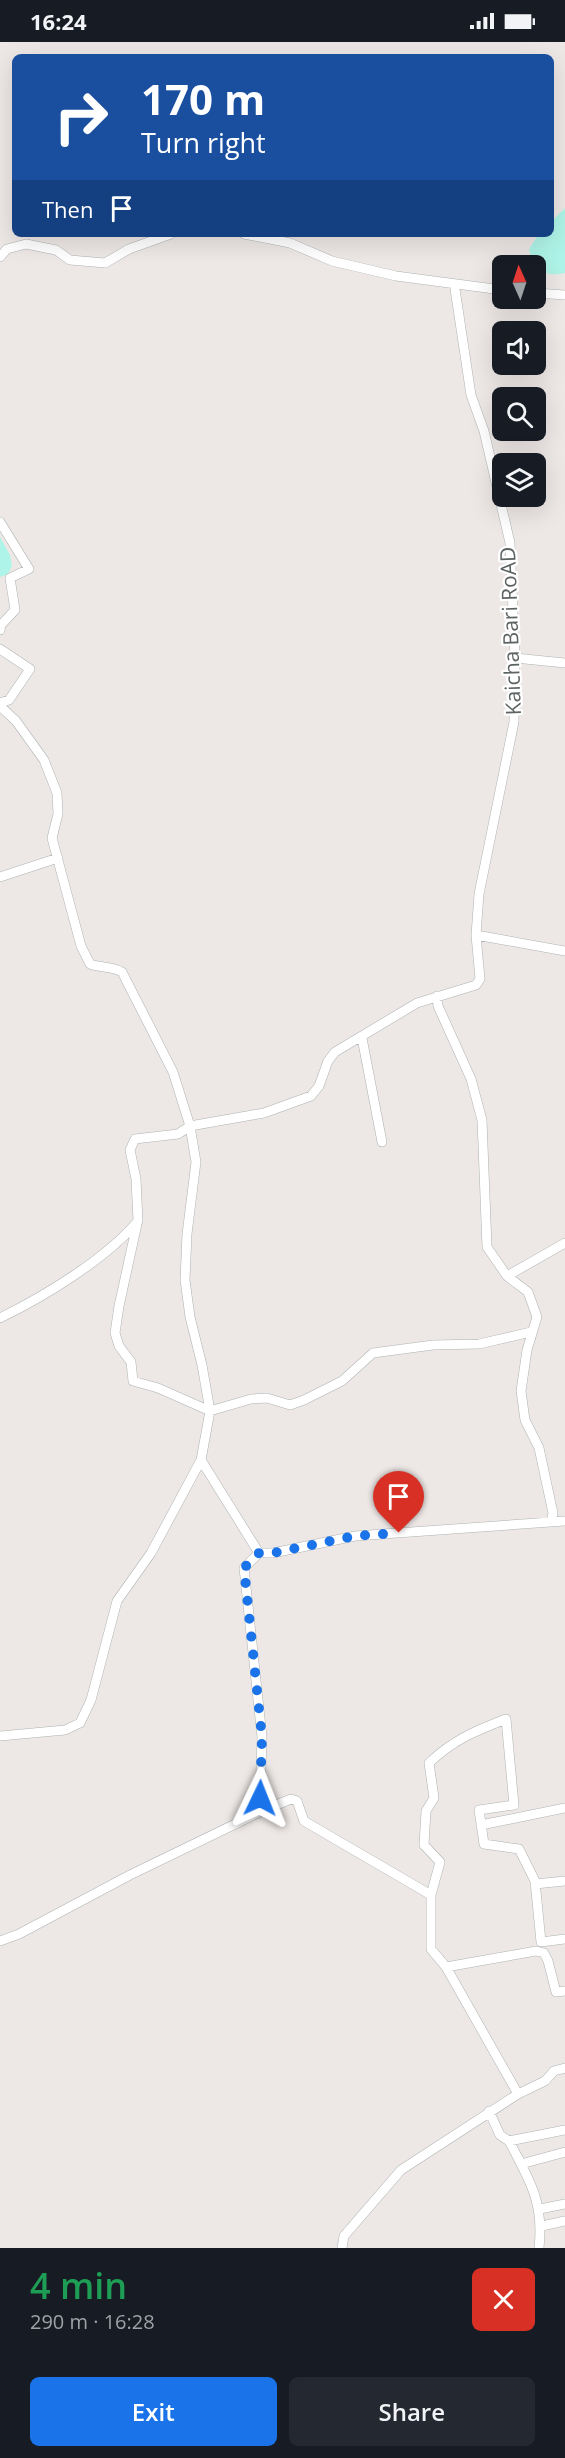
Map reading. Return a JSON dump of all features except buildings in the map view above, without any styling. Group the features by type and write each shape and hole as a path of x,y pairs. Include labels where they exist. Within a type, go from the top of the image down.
{"street":[{"path":"0,257 4,249 26,244 56,250 70,260 105,263 129,249 163,237"},
{"path":"259,237 290,243 332,261 396,276 492,289"},
{"name":"Kaicha Bari RoAD","path":"437,996 467,989 476,985 480,979 476,935 479,894 514,722 515,657 510,543 484,431 471,395 456,285"},
{"path":"546,294 565,295"},
{"path":"0,522 29,569 10,578 15,610 1,625 0,630"},
{"path":"0,649 30,669 9,700 0,705 16,721 44,760 57,793 58,814 52,838 81,946 90,964 103,968 114,967 122,972 173,1072 190,1126 196,1162 187,1234 186,1280 190,1317 210,1411 201,1460 151,1553 117,1601 91,1700 80,1723 65,1730 0,1736"},
{"path":"515,657 565,663"},
{"path":"0,877 58,858"},
{"path":"476,935 565,951"},
{"path":"531,1332 479,1344 433,1345 373,1353 342,1381 290,1405 267,1398 251,1399 210,1411 158,1388 133,1381 131,1362 119,1346 115,1333 138,1221 136,1179 130,1150 135,1139 178,1134 190,1126 264,1113 311,1096 319,1086 328,1061 335,1052 362,1038 417,1003 437,996 438,1006 471,1079 482,1120 487,1247 507,1276 528,1292 537,1317 531,1332 521,1391 525,1420 539,1448 553,1513 551,1522"},
{"path":"362,1038 382,1142"},
{"path":"0,1318 80,1272 122,1240 138,1221"},
{"path":"507,1276 565,1243"},
{"path":"201,1460 259,1553"},
{"path":"264,1810 260,1798 262,1737 244,1568 259,1553 273,1553 355,1536 565,1521"},
{"path":"518,2094 446,1967 431,1949 431,1895 440,1863 424,1845 426,1811 434,1798 429,1763 448,1745 471,1732 506,1719 514,1805 480,1810 484,1844 519,1849 535,1884 538,1946 548,1960 555,1992 565,1991"},
{"path":"0,1941 19,1934 130,1875 291,1799 297,1802 304,1821 431,1895"},
{"path":"481,1825 565,1808"},
{"path":"535,1884 565,1881"},
{"path":"446,1967 565,1940"},
{"path":"342,2248 345,2236 400,2169 489,2111 545,2081 554,2071 565,2068"},
{"path":"489,2111 500,2135 509,2141 522,2164 540,2209 542,2226 539,2248"},
{"path":"509,2141 565,2130"},
{"path":"522,2164 565,2152"},
{"path":"540,2209 565,2204"},
{"path":"542,2226 565,2221"}],"water":[{"path":"565,208 565,273 546,273 546,255 531,255 529,249 537,237 554,237 554,219"},
{"path":"0,537 10,555 12,566 8,574 0,577"}],"route":[{"path":"260,1798 262,1737 244,1568 259,1553 273,1553 355,1536 399,1533"}]}
